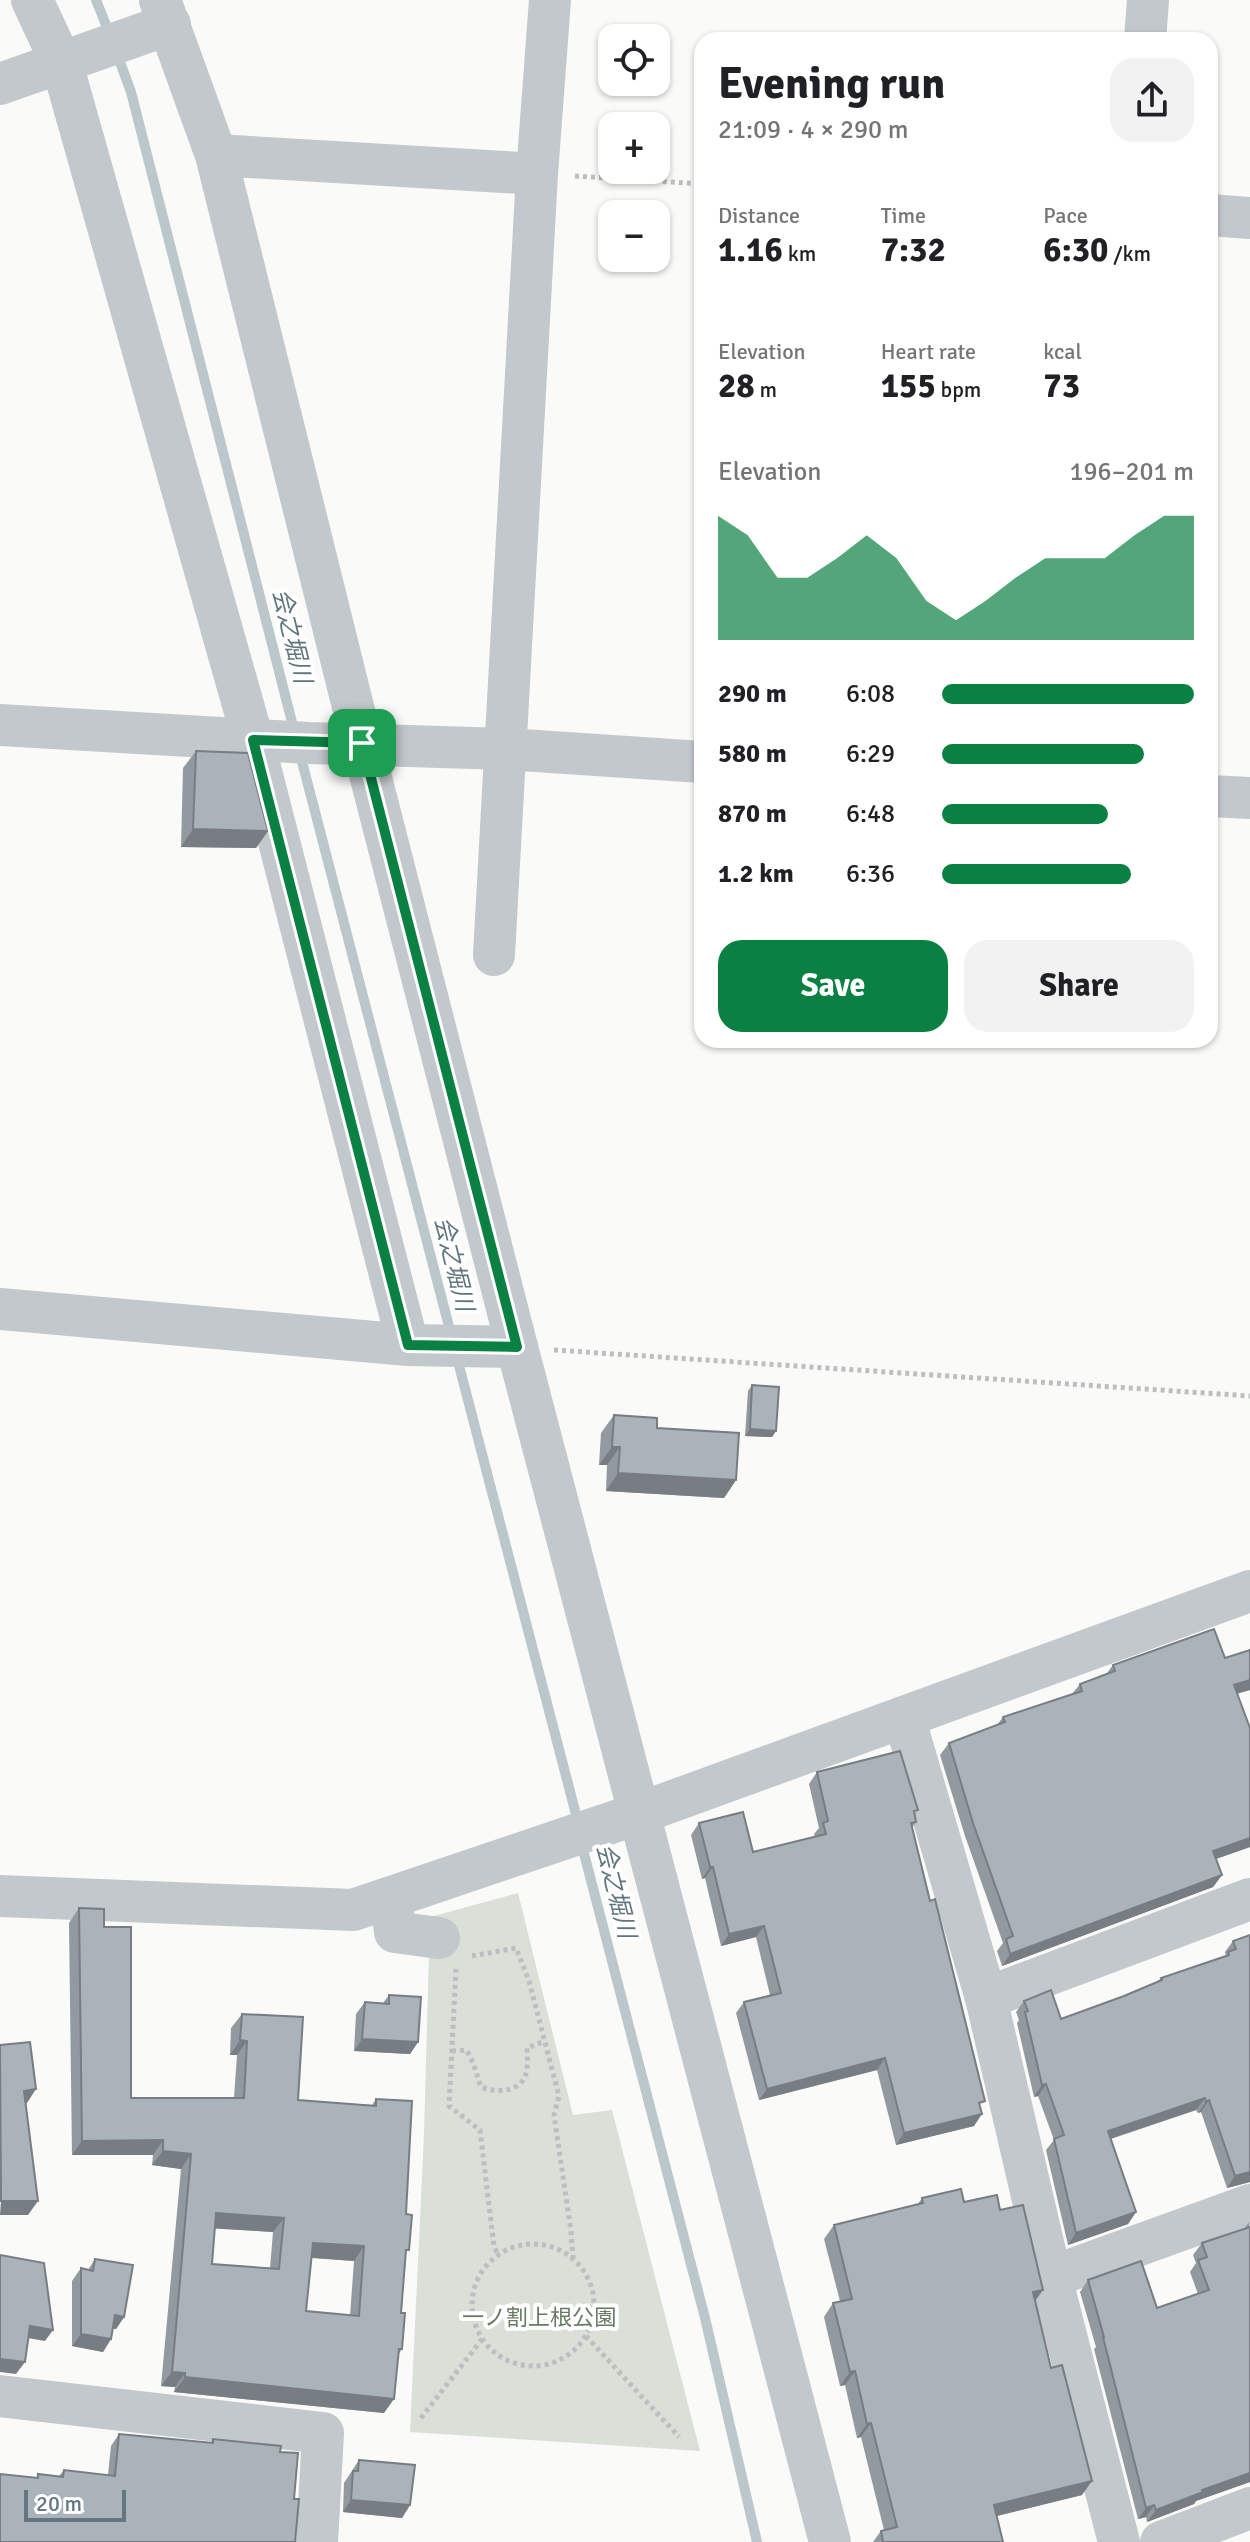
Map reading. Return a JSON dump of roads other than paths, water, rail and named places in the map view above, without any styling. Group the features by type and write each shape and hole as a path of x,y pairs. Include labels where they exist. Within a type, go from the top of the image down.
{"street":[{"path":"32,0 69,61 253,740 408,1345"},
{"path":"494,955 537,174 550,0"},
{"path":"1146,32 1148,0"},
{"path":"0,84 129,40 165,12 216,155 362,743 517,1347 622,1819 830,2542"},
{"path":"216,155 537,174"},
{"path":"1218,216 1250,218"},
{"path":"0,725 309,743 506,749 694,761"},
{"path":"1218,796 1250,798"},
{"path":"0,1309 408,1345 517,1347"},
{"path":"0,1896 353,1910 622,1819 1250,1591"},
{"path":"904,1717 986,1998 1051,2277 1119,2542"},
{"path":"391,1898 395,1932 456,1951"},
{"path":"986,1998 1250,1899"},
{"path":"1051,2277 1247,2213"},
{"path":"0,2396 323,2433 317,2542"},
{"path":"1161,2542 1250,2508"}],"waterway":[{"name":"会之堀川","path":"96,0 110,35"},
{"name":"会之堀川","path":"117,54 131,92 295,734"},
{"name":"会之堀川","path":"300,754 452,1338"},
{"name":"会之堀川","path":"456,1354 579,1826"},
{"name":"会之堀川","path":"581,1842 705,2318 757,2542"}],"park label":[{"name":"一ノ割上根公園","path":"539,2317"}]}
